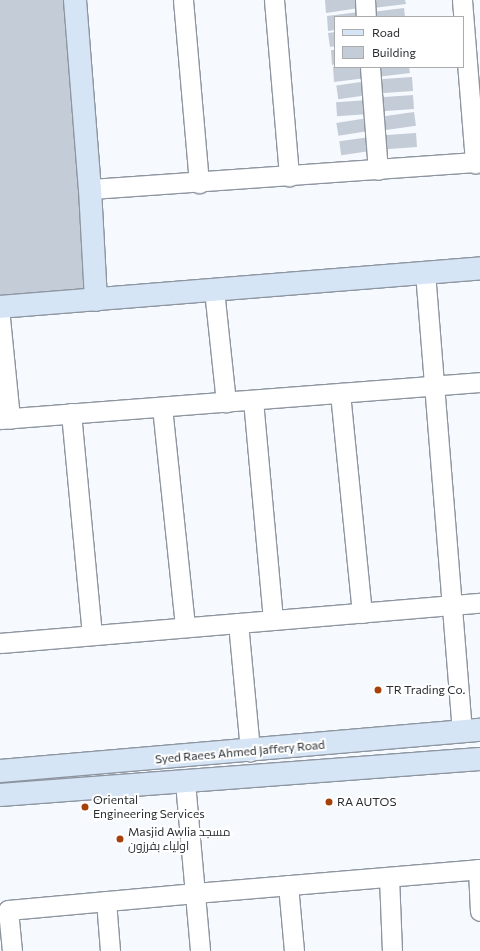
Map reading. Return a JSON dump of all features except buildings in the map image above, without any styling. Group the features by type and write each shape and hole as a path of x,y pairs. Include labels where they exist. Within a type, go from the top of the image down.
{"main road":[{"path":"75,0 90,189 96,300"},
{"path":"0,307 480,268"},
{"name":"Syed Raees Ahmed Jaffery Road","path":"0,771 201,756 471,730"},
{"path":"226,753 219,760 218,768 223,776 231,779"},
{"path":"193,782 210,768 201,756"},
{"name":"Syed Raees Ahmed Jaffery Road","path":"0,795 193,782 480,759"}],"street":[{"path":"182,0 199,183"},
{"path":"274,0 289,176"},
{"path":"365,0 366,16"},
{"path":"462,0 463,16"},
{"path":"90,189 199,183 477,163 464,22"},
{"path":"370,68 378,170"},
{"path":"425,272 454,605 471,730"},
{"path":"214,290 226,402"},
{"path":"0,318 5,419 480,382"},
{"path":"340,393 362,613"},
{"path":"253,400 273,620"},
{"path":"162,406 185,627"},
{"path":"71,413 92,635"},
{"path":"0,643 480,603"},
{"path":"238,622 250,751"},
{"path":"193,782 195,893 200,951"},
{"path":"12,951 8,910 389,876 478,869 480,911"},
{"path":"389,876 392,951"},
{"path":"288,885 294,951"},
{"path":"106,901 110,951"}],"place":[{"name":"TR Trading Co.","path":"378,690"},
{"name":"RA AUTOS","path":"329,802"},
{"name":"Oriental Engineering Services","path":"85,807"},
{"name":"Masjid Awlia مسجد اولیاء بفرزون","path":"120,839"}]}
